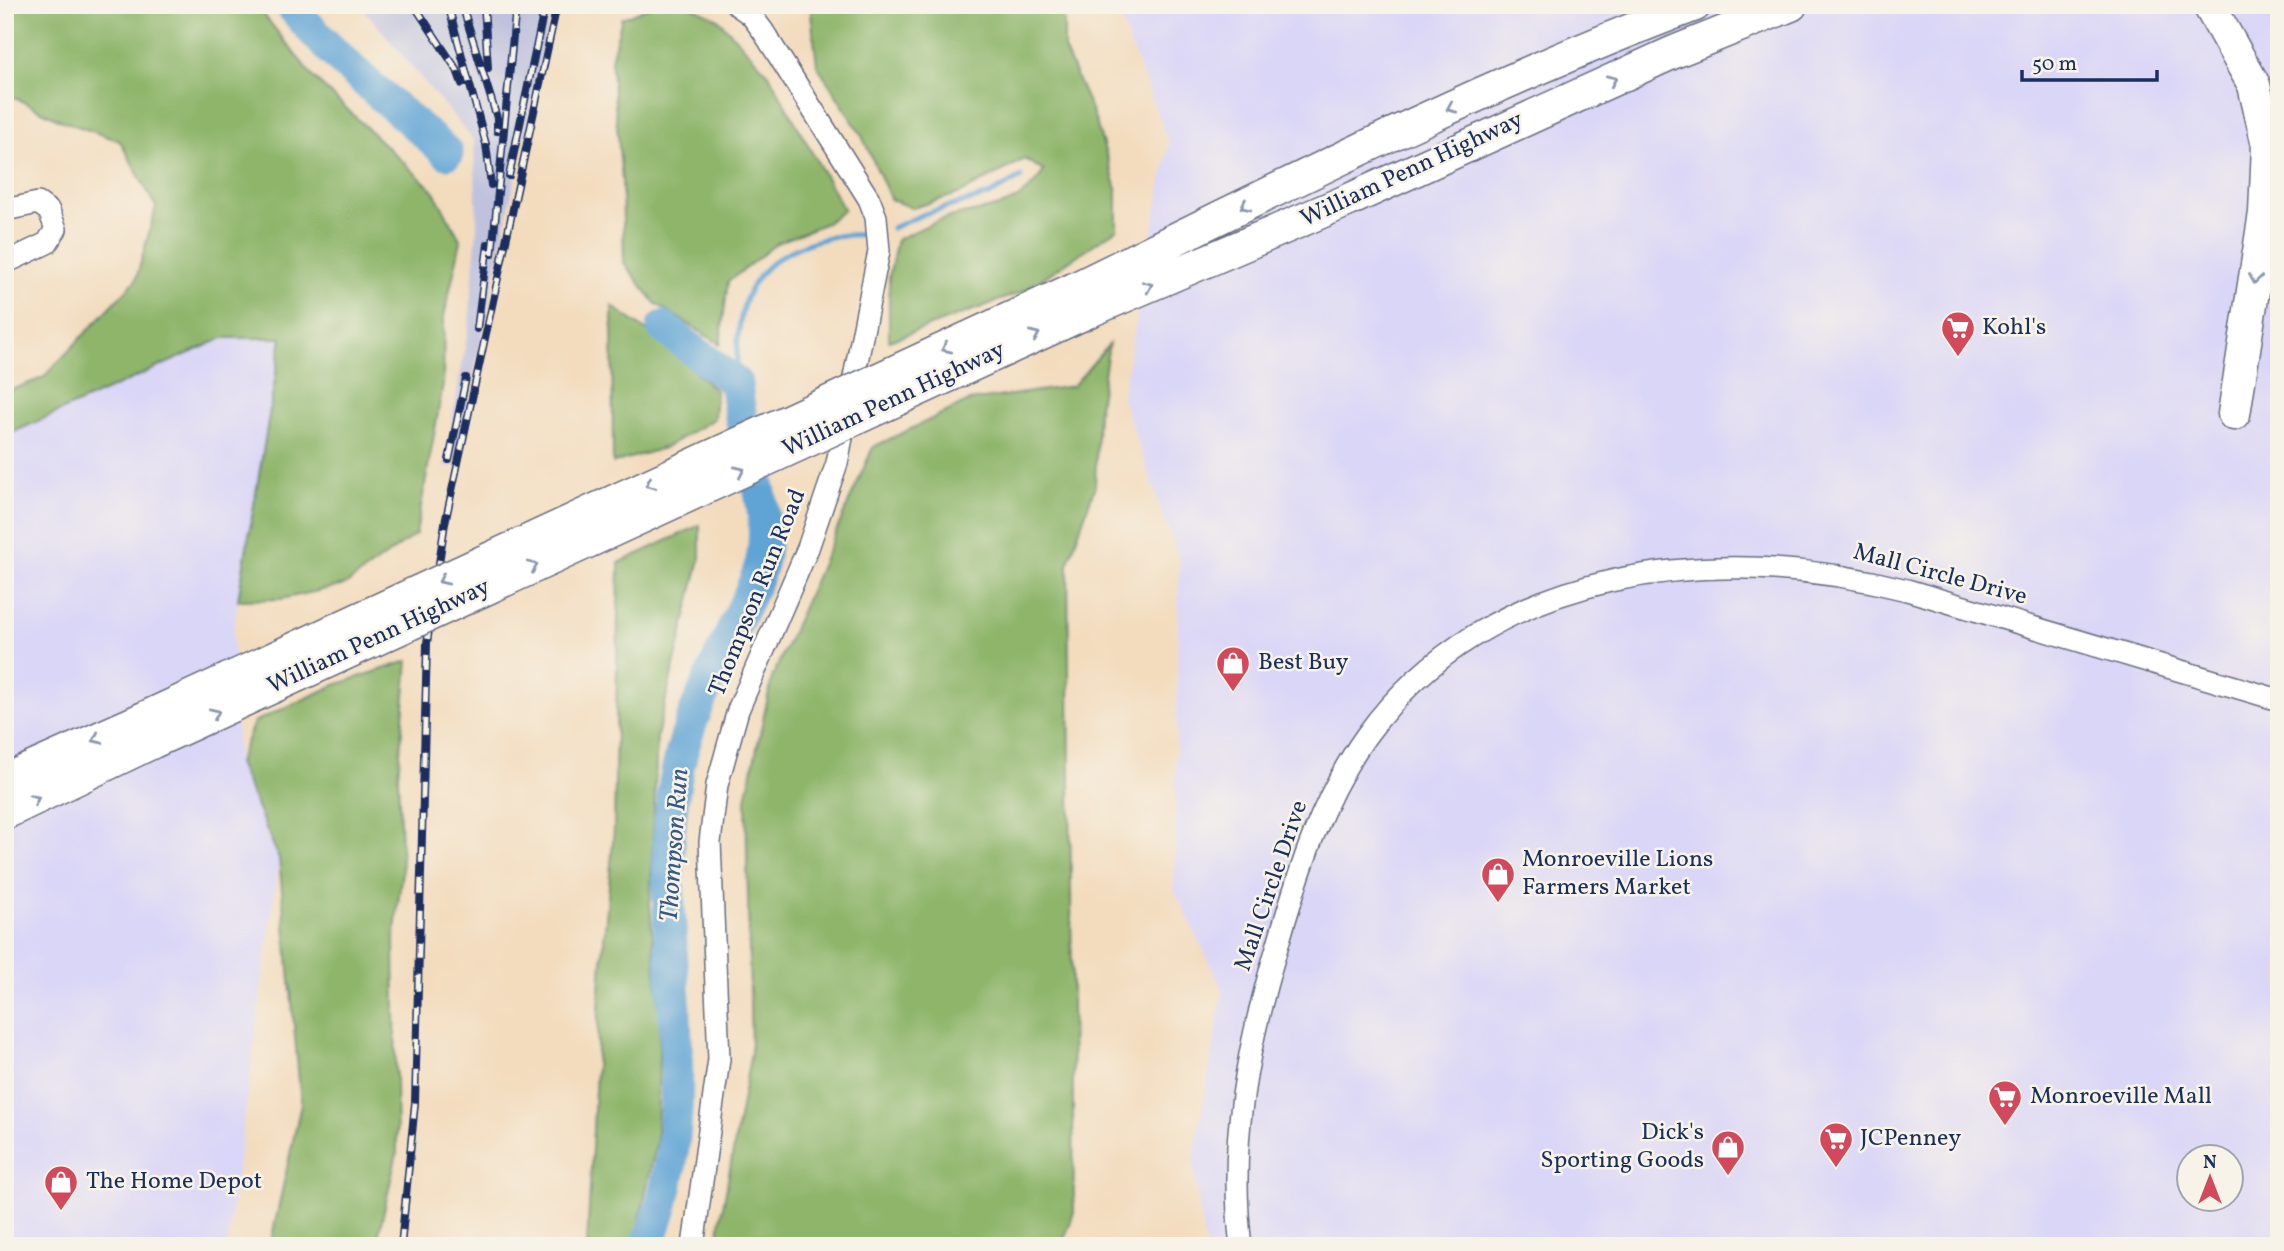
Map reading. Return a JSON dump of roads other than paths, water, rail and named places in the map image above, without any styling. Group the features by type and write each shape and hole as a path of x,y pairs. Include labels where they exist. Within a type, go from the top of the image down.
{"highway":[{"name":"William Penn Highway","path":"5,813 148,730 1080,301 1441,113 1594,45 1695,5"},
{"name":"William Penn Highway","path":"1080,301 1338,205 1674,52 1791,5"},
{"path":"2209,5 2254,85 2268,145 2265,213 2234,414"},
{"name":"William Penn Highway","path":"5,780 148,730"}],"street":[{"name":"Thompson Run Road","path":"693,1246 719,1059 710,842 717,785 737,710 808,548 837,463 879,251 876,217 857,177 763,30 751,15 737,5"},
{"path":"5,210 38,203 49,211 56,229 47,243 5,263"},
{"name":"Mall Circle Drive","path":"1241,1246 1236,1148 1244,1080 1264,990 1312,835 1338,781 1384,713 1426,670 1500,619 1574,589 1636,575 1714,567 1792,569 1868,579 2279,701"}],"waterway":[{"name":"Thompson Run","path":"291,5 346,64 447,153"},
{"path":"892,228 924,214 989,195 1021,177"},
{"path":"736,383 740,321 752,286 763,271 778,258 807,244 838,236 862,235"},
{"name":"Thompson Run","path":"647,1246 665,1193 674,1138 677,1082 669,909 673,796 690,727 754,584 762,560 764,538 764,515 743,427 736,383 663,327"}],"railway":[{"path":"414,5 457,70 462,84"},
{"path":"448,5 486,144 491,185"},
{"path":"462,5 497,118 497,131"},
{"path":"484,5 488,68"},
{"path":"492,254 516,5"},
{"path":"509,176 545,5"},
{"path":"401,1246 415,1103 427,643 445,523 557,5"},
{"path":"477,329 488,244"},
{"path":"449,460 466,378"}],"place":[{"name":"Kohl's","path":"1958,358"},
{"name":"Best Buy","path":"1233,693"},
{"name":"Monroeville Lions Farmers Market","path":"1498,904"},
{"name":"Monroeville Mall","path":"2005,1127"},
{"name":"JCPenney","path":"1836,1169"},
{"name":"Dick's Sporting Goods","path":"1728,1177"},
{"name":"The Home Depot","path":"61,1212"}]}
